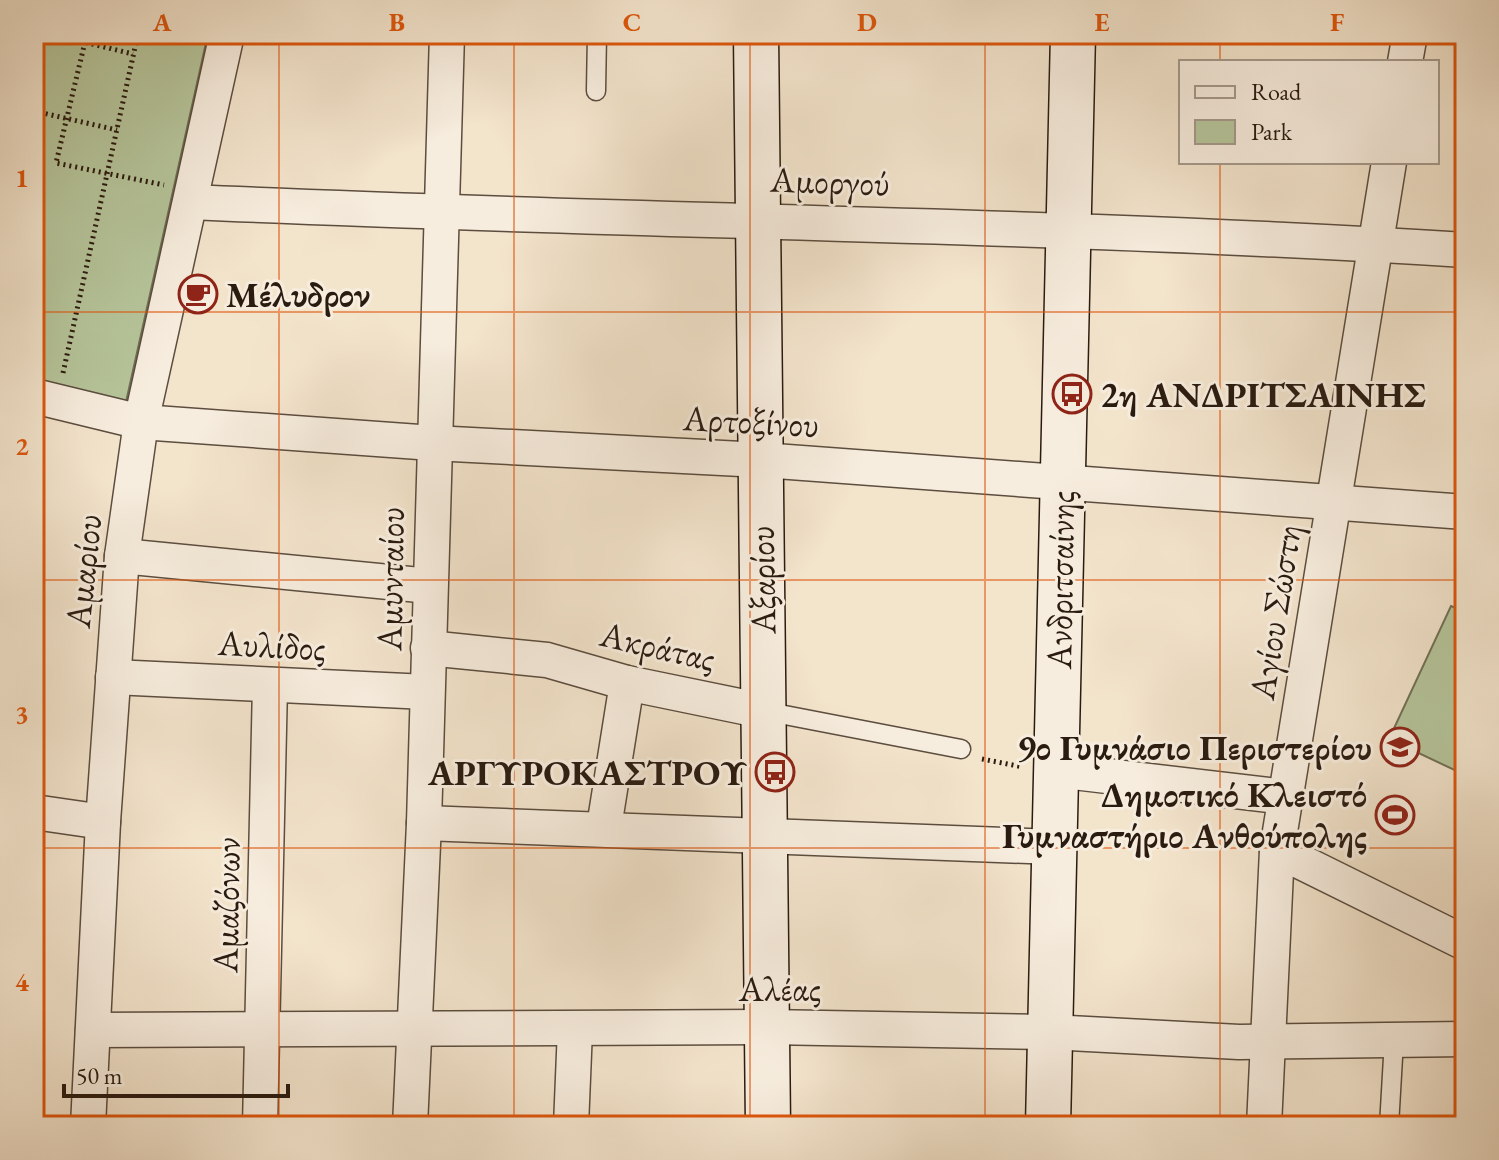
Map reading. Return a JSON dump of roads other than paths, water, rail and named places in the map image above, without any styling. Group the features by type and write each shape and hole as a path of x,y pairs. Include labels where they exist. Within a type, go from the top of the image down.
{"street":[{"name":"Αμαρίου","path":"88,1126 103,822 122,556 141,422 227,34"},
{"name":"Αμυνταίου","path":"410,1126 424,823 447,34"},
{"name":"Αξαρίου","path":"756,34 768,1126"},
{"name":"Ανδριτσαίνης","path":"1048,1126 1073,34"},
{"path":"1405,60 1410,34"},
{"name":"Αγίου Σώστη","path":"1264,1126 1277,850 1389,164"},
{"name":"Αμοργού","path":"193,196 440,214 758,219 1069,230 1465,250"},
{"name":"Αρτοξίνου","path":"46,399 141,422 433,443 761,460 1465,512"},
{"path":"122,556 430,586"},
{"name":"Ακράτας","path":"428,648 547,660 627,683 763,711"},
{"name":"Αυλίδος","path":"113,677 427,692"},
{"path":"604,827 627,683"},
{"name":"Αμαζόνων","path":"260,1126 270,685"},
{"path":"1056,770 1285,797"},
{"path":"34,812 103,822"},
{"path":"424,823 604,827 1054,847"},
{"path":"1277,850 1465,943"},
{"name":"Αλέας","path":"93,1030 414,1031 767,1027 1268,1040 1465,1039"},
{"path":"571,1126 575,1029"}],"lane":[{"path":"596,91 597,34"},
{"name":"Ακράτας","path":"763,711 961,749"},
{"path":"1389,1126 1394,1040"}],"place":[{"name":"Μέλυδρον","path":"198,294"},
{"name":"2η ΑΝΔΡΙΤΣΑΙΝΗΣ","path":"1072,394"},
{"name":"9ο Γυμνάσιο Περιστερίου","path":"1400,747"},
{"name":"ΑΡΓΥΡΟΚΑΣΤΡΟΥ","path":"775,772"},
{"name":"Δημοτικό Κλειστό Γυμναστήριο Ανθούπολης","path":"1395,815"}]}
